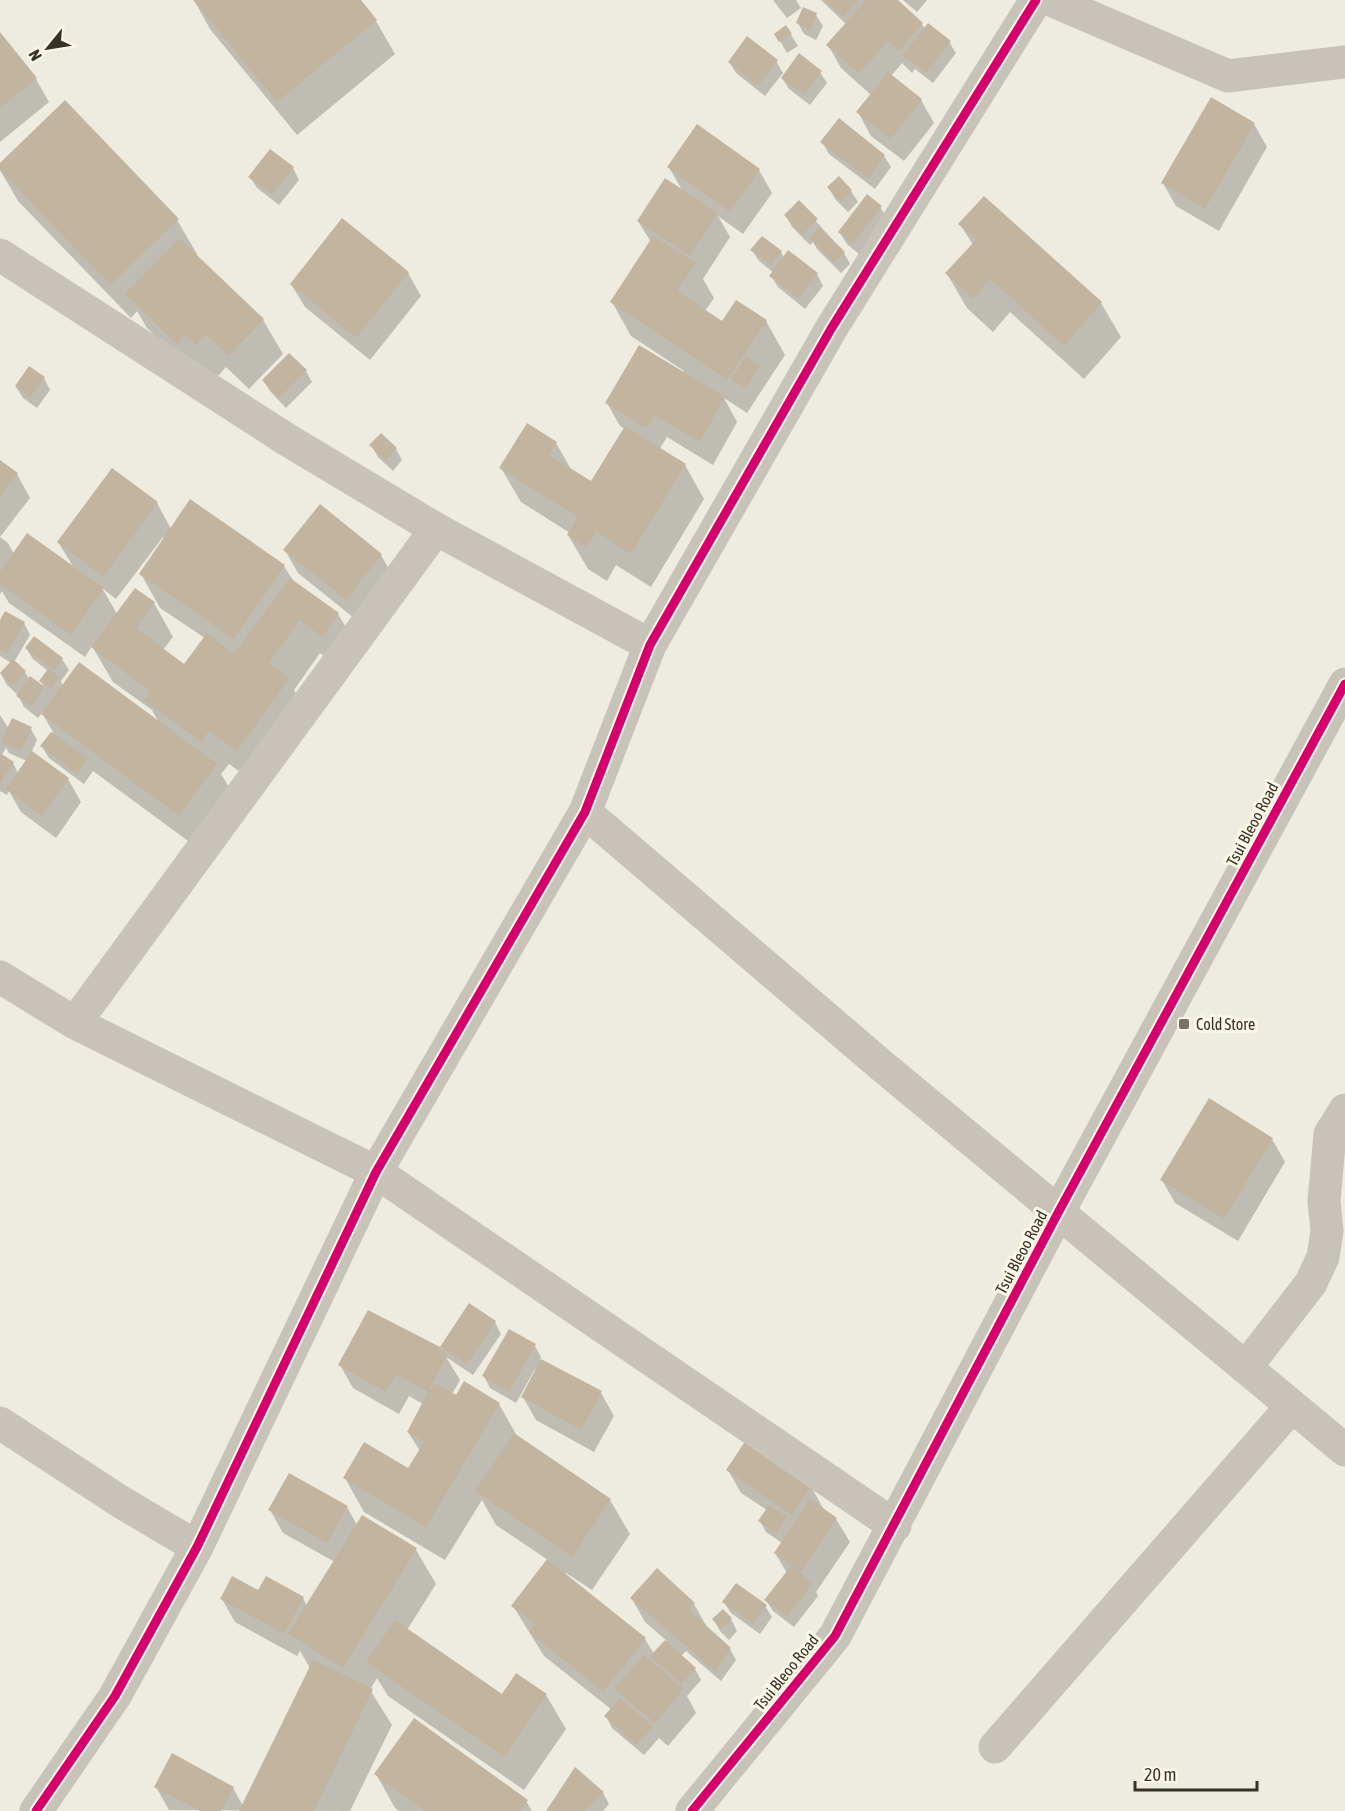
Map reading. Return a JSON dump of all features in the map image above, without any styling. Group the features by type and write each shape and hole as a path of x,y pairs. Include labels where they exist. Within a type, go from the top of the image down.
{"street":[{"path":"36,1811 115,1696 197,1547 376,1172 585,812 650,645 831,329 1036,0"},
{"path":"1051,0 1228,76 1345,62"},
{"path":"0,255 286,439 436,529 650,645"},
{"path":"75,1023 436,529"},
{"name":"Tsui Bleoo Road","path":"692,1811 835,1636 1059,1212 1345,684"},
{"path":"585,812 881,1065 1345,1450"},
{"path":"0,977 75,1023 376,1172 895,1526"},
{"path":"1246,1367 1311,1283 1323,1257 1327,1231 1324,1201 1330,1134 1345,1110"},
{"path":"995,1747 1292,1406"},
{"path":"0,1424 121,1502 197,1547"}],"building":[{"path":"193,0 361,0 377,20 277,102"},
{"path":"824,0 858,0 843,17"},
{"path":"866,0 898,0 923,23 899,51 888,41 859,74 826,45"},
{"path":"803,7 817,13 810,30 796,23"},
{"path":"928,23 951,41 926,73 903,55"},
{"path":"786,25 792,34 779,42 774,34"},
{"path":"0,32 37,78 0,108"},
{"path":"747,36 778,60 758,86 728,62"},
{"path":"799,53 822,71 804,95 781,78"},
{"path":"888,72 922,99 891,139 856,112"},
{"path":"1211,97 1255,123 1205,209 1161,183"},
{"path":"65,100 179,219 110,285 0,170 0,163"},
{"path":"839,118 885,155 868,179 820,142"},
{"path":"697,124 760,169 730,212 667,167"},
{"path":"270,149 294,167 272,195 248,177"},
{"path":"839,176 852,190 841,202 827,187"},
{"path":"665,178 718,213 690,256 637,221"},
{"path":"867,194 882,206 852,244 838,232"},
{"path":"984,196 1102,302 1064,346 990,279 973,299 945,273 976,240 958,224"},
{"path":"799,200 818,219 802,235 784,215"},
{"path":"342,218 409,272 356,338 290,284"},
{"path":"820,227 845,252 834,263 809,238"},
{"path":"653,236 696,263 677,291 722,321 736,300 767,320 727,380 610,302"},
{"path":"762,236 782,251 771,265 750,250"},
{"path":"179,238 264,319 229,356 206,334 196,345 185,335 177,344 125,294"},
{"path":"788,250 818,273 799,299 769,276"},
{"path":"639,345 725,397 700,442 654,415 646,428 605,403"},
{"path":"289,353 307,370 279,398 262,380"},
{"path":"746,356 760,366 745,389 731,380"},
{"path":"29,366 45,377 30,398 15,386"},
{"path":"527,423 557,442 549,455 591,481 625,426 686,464 631,554 596,532 587,548 567,535 578,517 499,468"},
{"path":"381,433 397,448 386,460 369,445"},
{"path":"0,460 18,473 0,497"},
{"path":"112,468 158,502 103,577 57,542"},
{"path":"190,499 285,565 234,639 139,574"},
{"path":"320,504 382,554 346,600 283,550"},
{"path":"27,533 104,588 71,635 0,584 0,572"},
{"path":"290,578 339,613 322,637 300,620 269,663 289,679 237,751 209,731 201,742 144,700 150,691 91,647 135,588 155,602 136,628 184,664 207,633 234,654"},
{"path":"5,611 25,622 7,654 0,650 0,620"},
{"path":"34,636 63,658 54,670 25,648"},
{"path":"13,659 26,671 12,686 0,673"},
{"path":"79,662 217,764 179,816 41,714"},
{"path":"48,669 60,677 51,689 39,681"},
{"path":"30,676 45,687 32,707 16,696"},
{"path":"12,718 32,727 21,751 1,742"},
{"path":"51,732 88,758 77,774 40,746"},
{"path":"32,751 69,778 42,816 6,789"},
{"path":"0,753 14,762 0,784"},
{"path":"1209,1098 1273,1138 1224,1219 1160,1180"},
{"path":"469,1303 496,1321 467,1364 440,1347"},
{"path":"368,1310 440,1347 447,1355 428,1392 396,1374 386,1392 338,1365"},
{"path":"509,1329 536,1344 509,1392 482,1376"},
{"path":"541,1359 602,1391 581,1430 521,1397"},
{"path":"464,1381 500,1403 426,1527 343,1478 364,1442 408,1468 424,1442 407,1432 428,1392 436,1383 456,1395"},
{"path":"514,1433 611,1499 572,1557 475,1491"},
{"path":"746,1440 812,1485 792,1515 726,1470"},
{"path":"289,1473 348,1506 327,1543 268,1510"},
{"path":"810,1499 837,1518 801,1572 774,1553"},
{"path":"769,1505 787,1517 776,1533 758,1521"},
{"path":"362,1515 417,1548 343,1668 288,1634"},
{"path":"547,1559 646,1638 603,1692 529,1632 535,1624 511,1606"},
{"path":"791,1566 813,1583 787,1617 764,1600"},
{"path":"657,1568 695,1603 689,1610 731,1648 715,1671 630,1598"},
{"path":"232,1576 258,1590 266,1576 304,1597 284,1634 220,1599"},
{"path":"736,1583 767,1605 753,1624 722,1602"},
{"path":"723,1609 732,1618 721,1629 712,1619"},
{"path":"395,1620 502,1694 516,1673 547,1694 504,1757 366,1662"},
{"path":"665,1640 696,1668 681,1684 650,1656"},
{"path":"644,1655 684,1689 655,1723 614,1689"},
{"path":"313,1660 373,1689 314,1811 239,1811"},
{"path":"620,1698 653,1727 637,1745 604,1716"},
{"path":"414,1718 528,1800 520,1811 424,1811 374,1774"},
{"path":"172,1753 234,1787 221,1811 200,1811 154,1787"},
{"path":"575,1767 604,1792 585,1811 546,1811"}],"cycle path":[{"path":"36,1811 115,1696 197,1547 376,1172 585,812 650,645 831,329 1036,0"},
{"path":"692,1811 835,1636 1059,1211 1345,684"}],"place":[{"name":"Cold Store","path":"1184,1024"}]}
